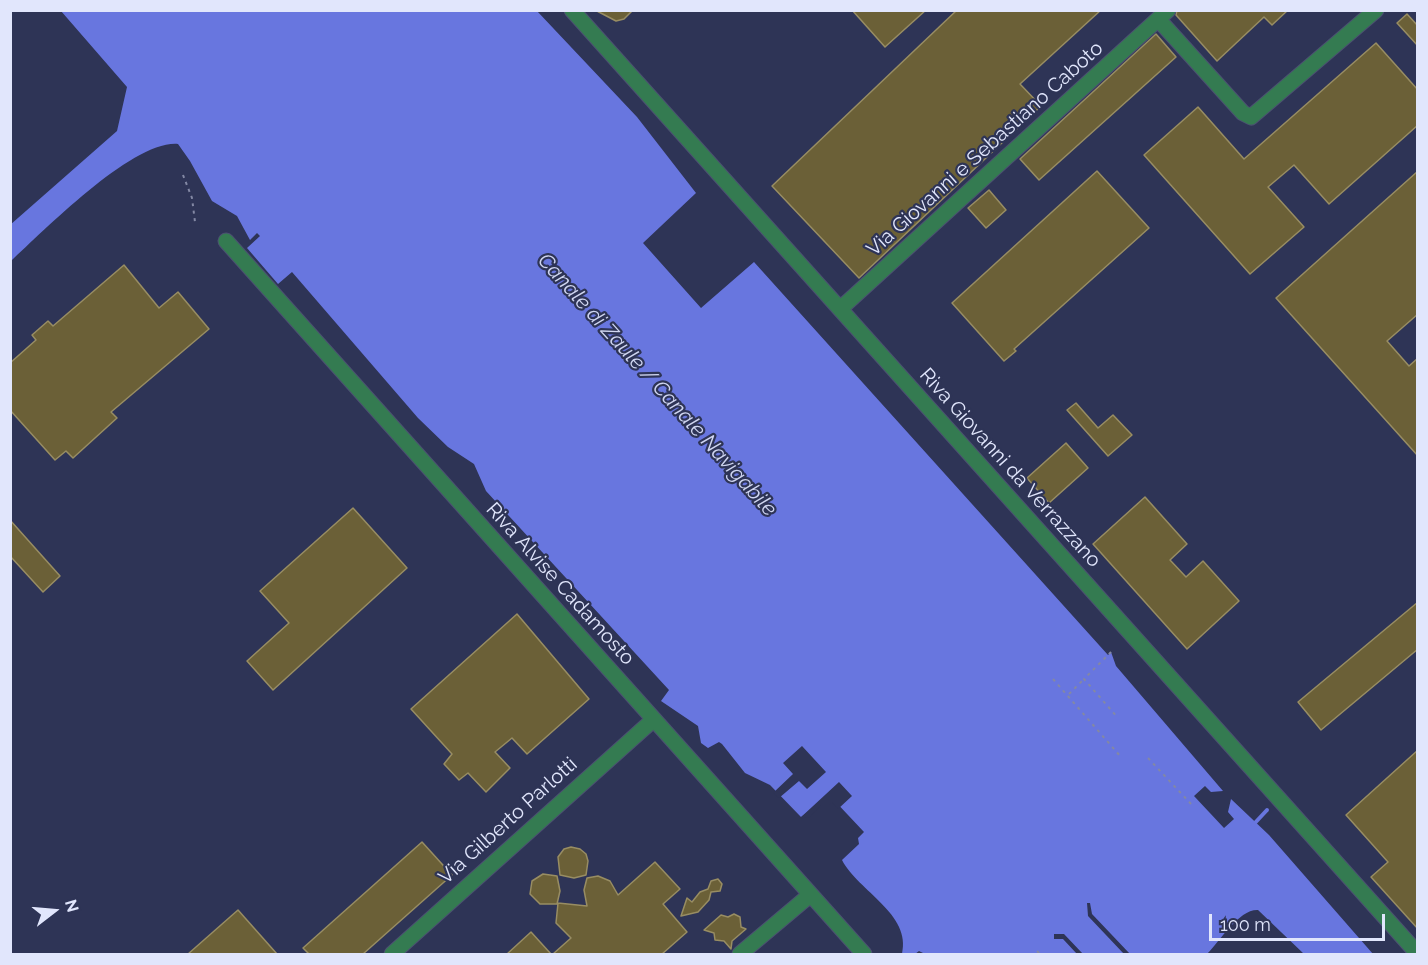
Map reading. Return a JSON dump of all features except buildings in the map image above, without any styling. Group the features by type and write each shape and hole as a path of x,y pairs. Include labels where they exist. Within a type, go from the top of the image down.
{"street":[{"name":"Riva Giovanni da Verrazzano","path":"572,10 1418,954"},
{"name":"Via Giovanni e Sebastiano Caboto","path":"840,309 1163,15 1243,113 1251,117 1376,10"},
{"name":"Riva Alvise Cadamosto","path":"226,241 864,954"},
{"name":"Via Gilberto Parlotti","path":"392,954 653,720"},
{"path":"740,954 810,895"}],"path":[{"path":"183,175 192,198 195,222"},
{"path":"1069,694 1111,652"},
{"path":"1053,679 1069,694 1121,757"},
{"path":"1084,679 1118,718"},
{"path":"1148,758 1192,805"}],"water":[{"name":"Canale di Zaule / Canale Navigabile","path":"61,11 537,11 637,117 696,193 643,243 701,308 754,262 1108,655 1111,652 1116,666 1223,791 1211,792 1205,786 1194,796 1224,828 1234,819 1228,812 1231,799 1269,835 1373,954 1304,954 1258,910 1251,911 1237,920 1207,954 1130,954 1092,914 1090,903 1087,903 1088,916 1124,954 1083,954 1064,934 1054,934 1054,939 1063,939 1077,954 925,954 919,951 915,954 902,954 903,940 892,915 842,860 859,844 858,838 864,832 832,798 820,802 801,817 770,785 745,773 722,744 719,742 708,748 701,743 698,726 661,701 669,690 486,491 474,464 448,447 418,418 292,272 278,284 247,248 260,236 257,233 250,240 237,216 212,201 178,144 159,147 138,156 114,171 67,209 11,261 10,225 117,131 127,87"}],"pier":[{"path":"802,746 826,772 807,789 799,781 779,798 773,793 793,774 783,763"},
{"path":"839,782 852,796 838,809 832,802 829,805 821,805 810,817 799,819"}],"waterway":[{"path":"1253,825 1267,810"}]}
